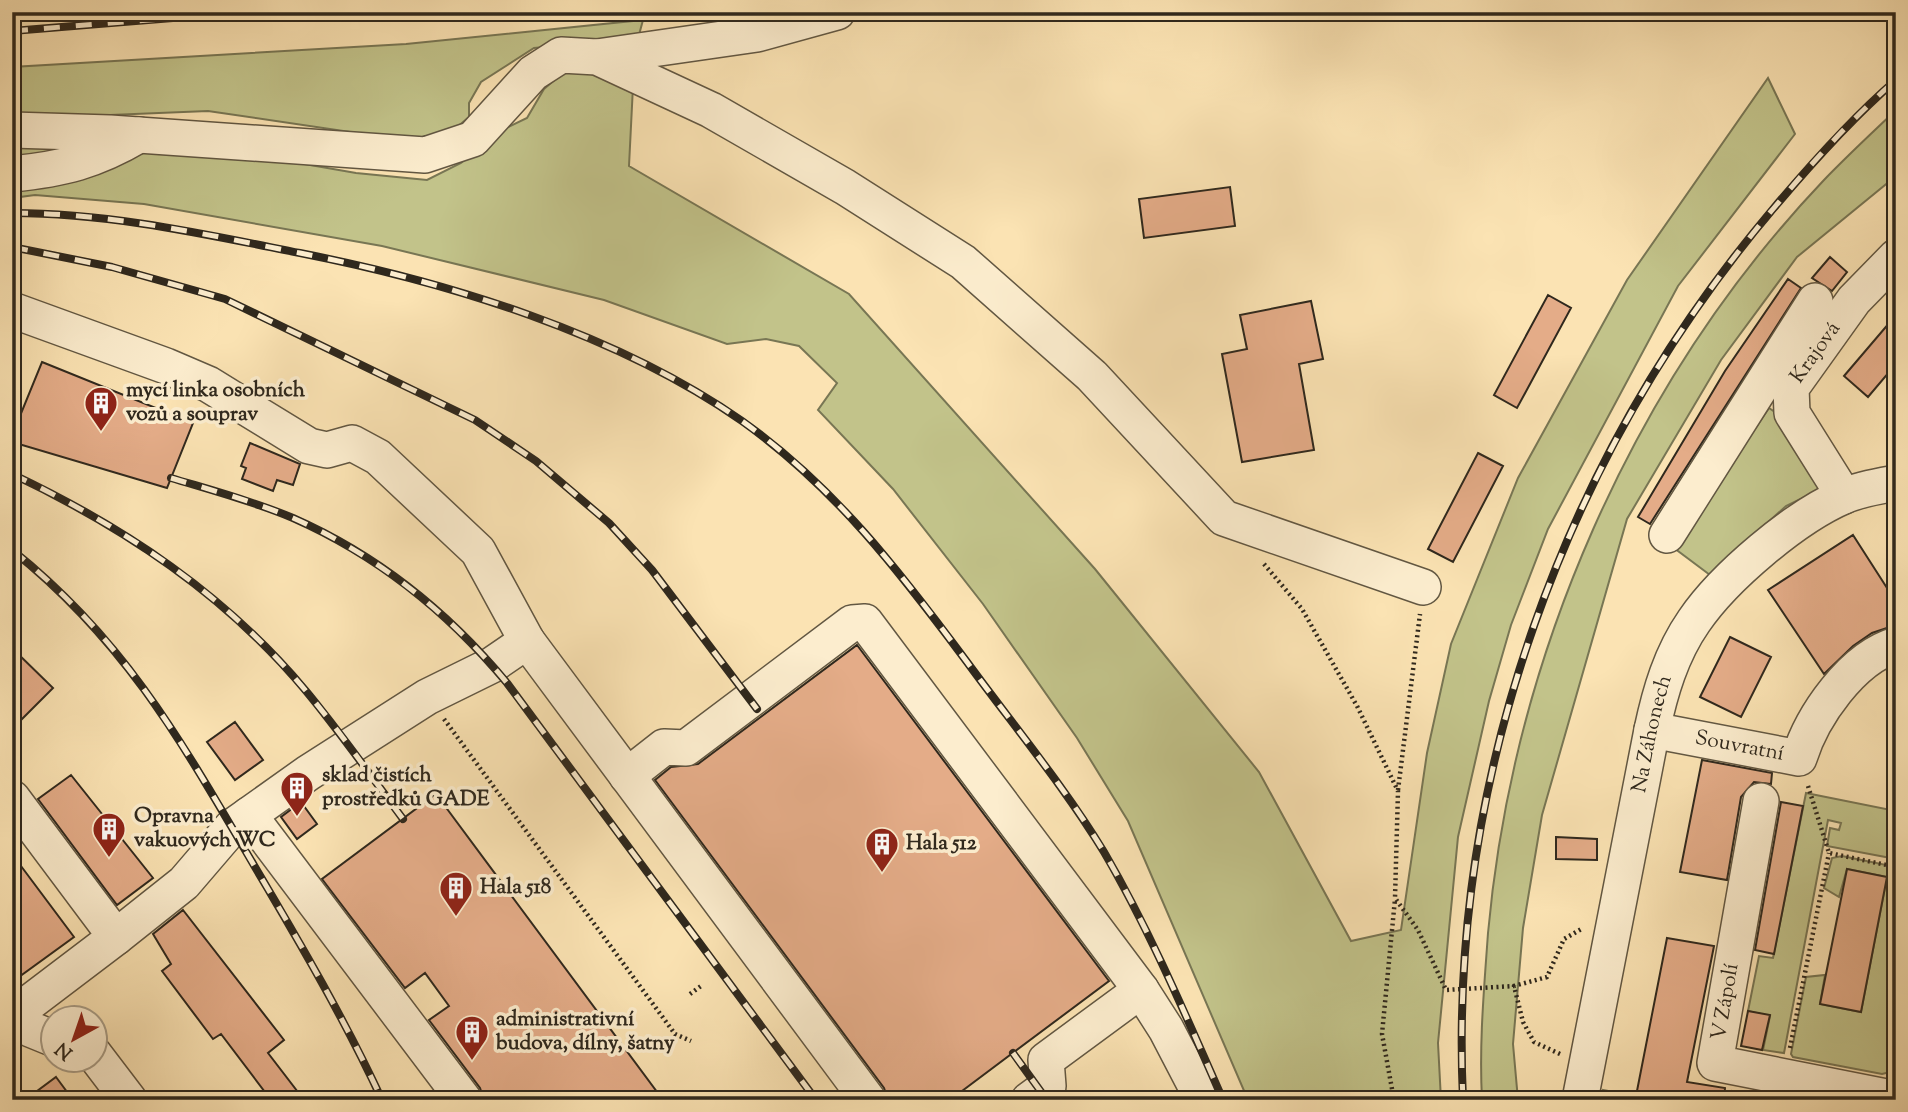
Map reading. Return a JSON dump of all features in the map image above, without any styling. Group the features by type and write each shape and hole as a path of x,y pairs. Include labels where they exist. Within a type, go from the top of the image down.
{"street":[{"path":"12,130 139,135 425,155 473,139 533,73 561,55 597,57 757,34 837,12"},
{"path":"597,57 711,110 845,187 963,262 1092,376 1224,518 1423,587"},
{"path":"12,174 57,170 104,156 139,135"},
{"name":"Krajová","path":"1844,496 1792,413 1791,388 1854,300 1896,257"},
{"path":"1667,535 1815,302"},
{"path":"12,310 208,384 309,446 327,450 352,443 370,450 478,551 527,641 868,1100"},
{"path":"1755,395 1772,401 1792,401"},
{"name":"Na Záhonech","path":"1583,1083 1661,690 1694,621 1744,566 1797,524 1844,496 1896,483"},
{"path":"627,776 664,747 686,748 852,623 860,620 870,627 1141,990 1166,1029 1203,1100"},
{"path":"38,1032 30,1029 14,1011 116,937 184,883 226,832 307,773 428,697 492,665 527,641"},
{"name":"Souvratní","path":"1652,730 1798,758 1805,737 1850,674 1896,645"},
{"path":"12,797 116,937"},
{"name":"V Zápolí","path":"1761,801 1716,1063 1896,1099"},
{"path":"249,815 464,1100"},
{"path":"1029,1100 1048,1086 1046,1060 1141,990"},
{"path":"108,1072 130,1100"}],"path":[{"path":"1259,559 1302,609 1357,706 1398,791"},
{"path":"1394,1100 1382,1034 1395,898 1398,791 1423,587"},
{"path":"428,697 675,1034 691,1041"},
{"path":"1787,1061 1829,853 1810,800 1806,776"},
{"path":"1829,853 1896,867"},
{"path":"1395,898 1418,930 1446,990 1514,986 1547,977 1564,939 1617,908"},
{"path":"690,994 701,986"},
{"path":"1514,986 1523,1022 1535,1042 1583,1083"}],"green space":[{"path":"643,20 636,46 568,45 534,48 481,82 469,103 469,117 449,134 411,141 208,111 12,119 12,67 406,44"},
{"path":"584,67 633,86 629,166 849,294 1095,569 1259,772 1351,941 1401,930 1427,753 1451,644 1518,478 1627,280 1768,78 1795,134 1678,286 1548,529 1511,625 1489,701 1458,837 1438,1043 1441,1100 1248,1100 1128,821 1077,738 983,604 893,489 818,410 837,383 799,346 766,339 727,344 604,300 382,246 144,204 35,195 12,198 12,147 236,152 356,173 427,180 461,163 500,131 527,118 544,89 565,71"},
{"path":"1896,110 1896,176 1797,257 1721,360 1627,519 1542,815 1523,928 1513,1044 1518,1100 1482,1100 1482,1037 1488,933 1502,830 1524,727 1555,627 1593,529 1640,434 1694,344 1755,259 1824,180"},
{"path":"1769,408 1785,419 1827,486 1786,506 1710,575 1674,548"},
{"path":"1806,793 1896,811 1896,859 1827,846 1830,828 1839,830 1841,823 1828,820 1784,1053 1763,1050 1770,1016 1748,1011 1759,956 1773,958"},
{"path":"1842,856 1896,867 1896,1065 1890,1072 1882,1074 1793,1057 1791,1054 1806,977 1825,975 1820,1004 1861,1012 1887,877 1847,869 1839,897 1824,888 1832,858"},
{"path":"1603,1090 1657,1100 1602,1100"},
{"path":"1732,1091 1776,1100 1730,1100"}],"building":[{"path":"1230,187 1235,226 1144,238 1139,199"},
{"path":"1830,257 1847,272 1832,291 1812,278"},
{"path":"1788,279 1801,288 1650,524 1638,517 1725,371"},
{"path":"1548,295 1571,308 1517,408 1494,395"},
{"path":"1311,301 1323,359 1299,364 1314,450 1242,462 1222,354 1247,349 1240,315"},
{"path":"1896,315 1896,364 1868,397 1844,376"},
{"name":"mycí linka osobních vozů a souprav","path":"42,362 193,423 167,488 12,442 12,413 20,416"},
{"path":"250,443 300,464 293,485 277,480 273,491 242,479 246,468 241,466"},
{"path":"1478,453 1503,466 1453,562 1428,549"},
{"path":"1853,535 1896,602 1896,625 1872,633 1853,646 1824,674 1768,590"},
{"path":"1730,637 1771,657 1741,717 1700,697"},
{"name":"Hala 512","path":"857,645 1109,981 950,1100 888,1100 884,1088 655,780 671,767 698,764"},
{"path":"12,648 53,688 12,729"},
{"path":"235,722 263,760 235,780 207,742"},
{"path":"1702,760 1772,773 1771,784 1754,782 1741,797 1727,880 1680,872"},
{"name":"Opravna vakuových WC","path":"71,775 153,878 117,905 38,799"},
{"name":"Hala 518","path":"436,794 663,1100 484,1100 480,1088 429,1020 449,1006 425,973 405,988 322,879"},
{"name":"sklad čistích prostředků GADE","path":"301,802 317,824 297,839 281,817"},
{"path":"1781,802 1803,806 1774,954 1755,950"},
{"path":"1556,837 1597,839 1597,860 1556,859"},
{"path":"12,854 74,937 12,982"},
{"path":"1847,869 1887,877 1861,1012 1820,1004"},
{"path":"183,910 284,1040 268,1053 304,1100 271,1100 221,1034 213,1039 162,971 171,964 153,934"},
{"path":"1667,938 1714,946 1687,1082 1725,1088 1724,1100 1657,1100 1636,1096"},
{"path":"1748,1011 1770,1015 1762,1050 1741,1046"},
{"path":"56,1077 73,1100 25,1100"}],"railway":[{"path":"12,31 247,12"},
{"path":"1463,1100 1463,979 1476,859 1499,741 1534,626 1579,514 1634,407 1699,305 1802,175 1847,126 1896,80"},
{"path":"12,213 85,217 157,226 300,253 414,279 530,315 587,337 693,390 742,421 807,474 864,532 942,629 1072,803 1104,852 1137,912 1223,1100"},
{"path":"12,247 112,267 225,299 475,420 536,461 609,523 652,570 757,709"},
{"path":"12,474 94,517 133,541 171,566 242,624 306,691 403,819"},
{"path":"171,478 263,506 324,533 410,588 461,633 507,683 816,1100"},
{"path":"12,550 88,621 120,658 177,737 305,953 382,1100"},
{"path":"1013,1053 1047,1100"}],"place":[{"name":"mycí linka osobních vozů a souprav","path":"101,433"},
{"name":"sklad čistích prostředků GADE","path":"297,818"},
{"name":"Opravna vakuových WC","path":"109,859"},
{"name":"Hala 512","path":"882,874"},
{"name":"Hala 518","path":"456,918"},
{"name":"administrativní budova, dílny, šatny","path":"472,1062"}]}
